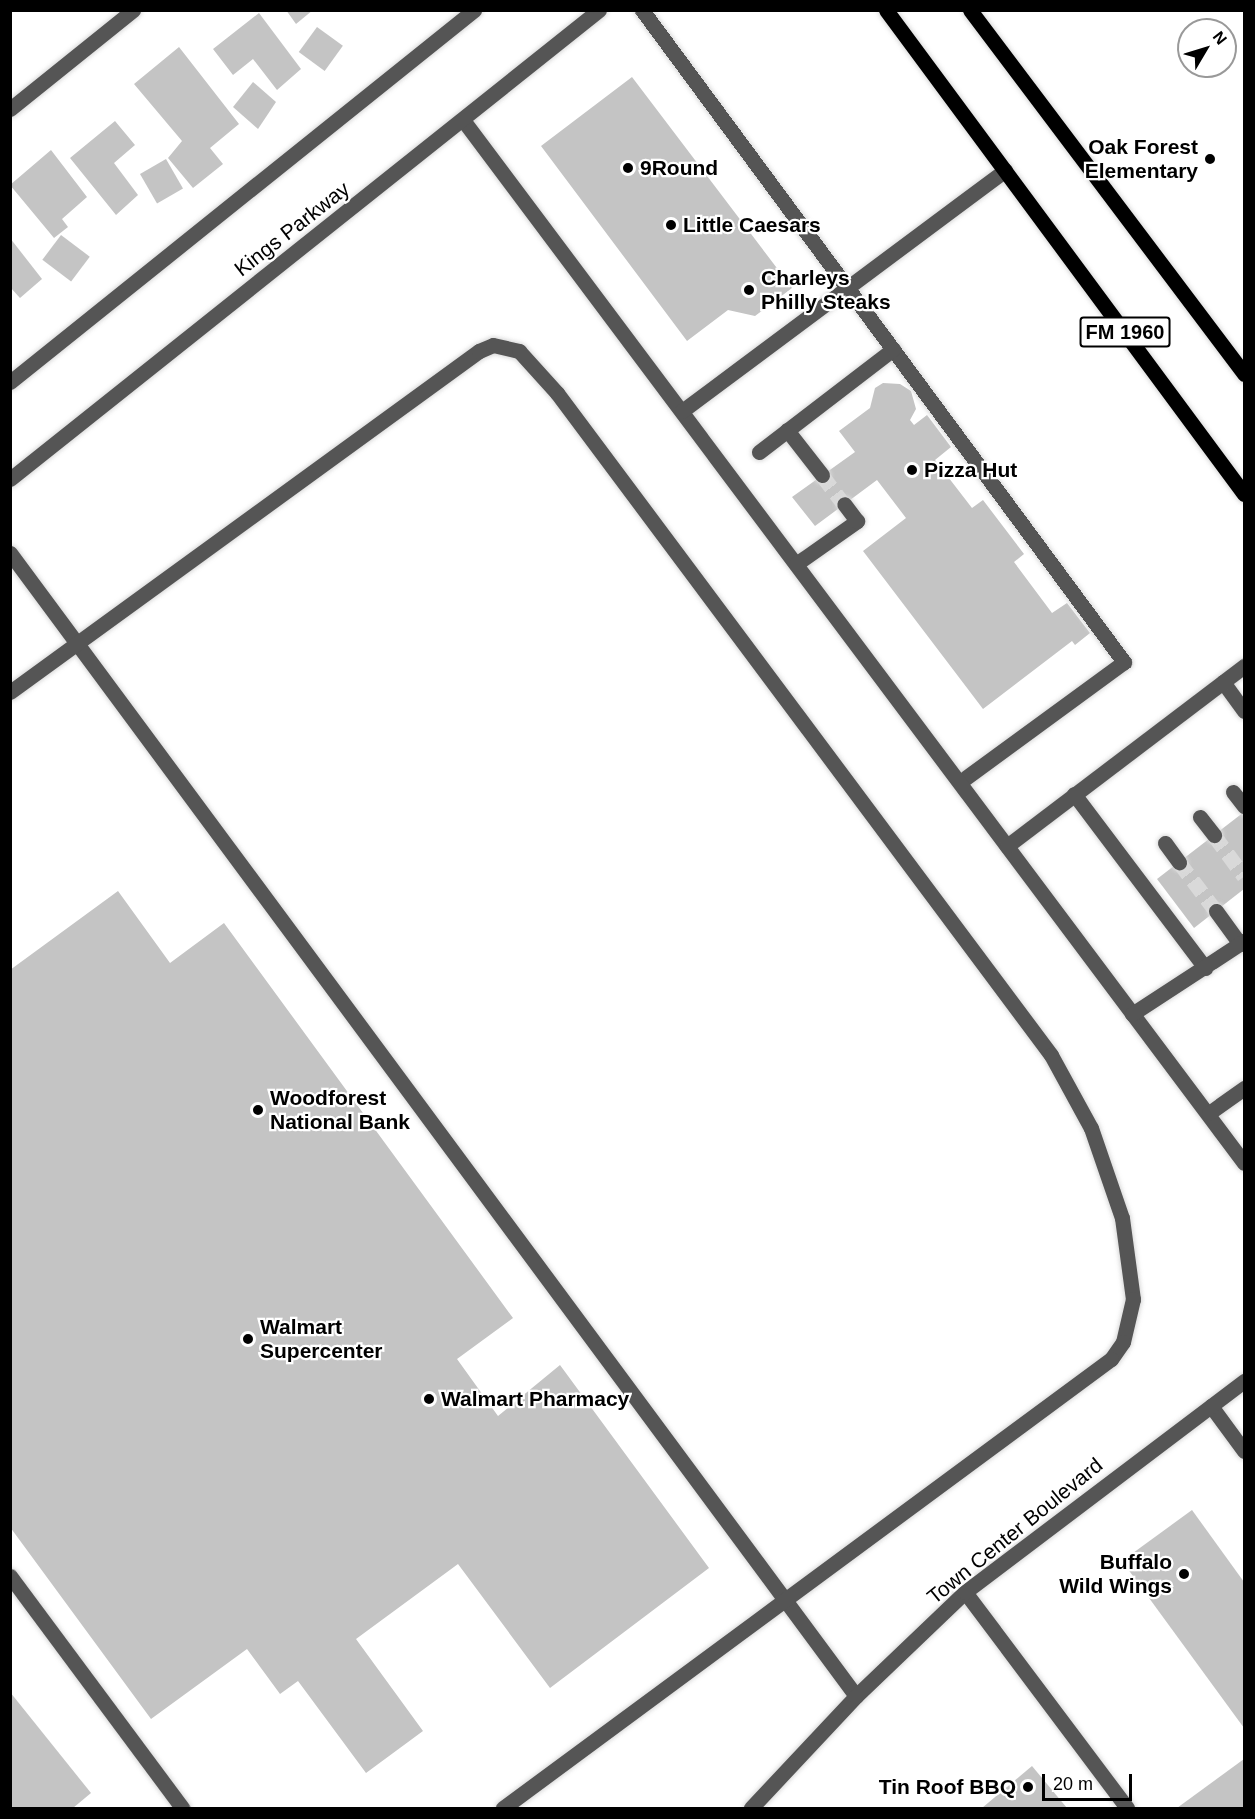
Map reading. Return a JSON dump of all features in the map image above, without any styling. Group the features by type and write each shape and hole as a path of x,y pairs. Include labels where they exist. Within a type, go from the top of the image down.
{"main road":[{"name":"FM 1960","path":"886,10 1245,494"},
{"name":"FM 1960","path":"970,10 1245,374"}],"street":[{"path":"10,109 133,10"},
{"path":"10,382 474,10"},
{"name":"Kings Parkway","path":"10,479 599,10"},
{"path":"642,10 1124,662 960,782"},
{"path":"463,120 1245,1163"},
{"path":"682,411 1005,170"},
{"path":"10,692 479,351 493,345 519,351 557,393 1034,1032 1091,1128 1122,1218 1133,1299 1123,1342 1095,1373 503,1809"},
{"path":"759,452 893,349"},
{"path":"787,430 822,476"},
{"path":"796,564 857,521 844,504"},
{"path":"10,553 856,1696"},
{"path":"1007,846 1245,666"},
{"path":"1223,682 1245,711"},
{"path":"1233,792 1245,806"},
{"path":"1074,794 1205,968"},
{"path":"1200,817 1214,835"},
{"path":"1165,843 1179,862"},
{"path":"1132,1014 1242,942 1216,911"},
{"path":"1209,1113 1245,1088"},
{"name":"Town Center Boulevard","path":"751,1809 856,1696 965,1592 1245,1381"},
{"path":"1211,1406 1245,1451"},
{"path":"10,1576 182,1809"},
{"path":"965,1592 1127,1809"}],"building":[{"path":"286,10 313,10 296,24"},
{"path":"259,13 301,69 277,90 253,59 233,75 213,49"},
{"path":"317,27 343,46 325,71 299,52"},
{"path":"179,47 239,124 210,148 223,164 193,188 168,158 182,141 134,84"},
{"path":"632,77 792,288 755,316 728,310 687,341 541,146"},
{"path":"253,82 276,102 258,129 233,107"},
{"path":"115,121 135,145 114,163 138,195 116,215 70,158"},
{"path":"51,150 87,197 62,219 68,227 54,238 10,185"},
{"path":"166,159 183,188 157,203 140,174"},
{"path":"61,235 90,257 71,281 42,260"},
{"path":"10,238 42,279 20,298 10,287"},
{"path":"883,383 900,384 911,391 916,409 910,420 914,425 927,415 951,447 935,460 972,508 983,500 1024,554 1014,562 1052,613 1067,603 1090,633 1075,645 1072,641 983,709 863,551 906,518 877,480 815,526 792,497 855,452 839,431 870,408 875,388"},
{"path":"1244,812 1244,889 1194,928 1157,879"},
{"name":"Walmart Supercenter","path":"118,891 170,963 224,923 513,1318 457,1359 498,1416 560,1365 709,1568 550,1688 458,1564 356,1639 423,1731 366,1773 298,1681 280,1694 247,1649 151,1719 10,1527 10,970"},
{"path":"1192,1510 1244,1582 1244,1728 1122,1561"},
{"path":"10,1692 91,1793 73,1808 10,1808"},
{"path":"1244,1759 1244,1808 1177,1808"},
{"name":"Tin Roof BBQ","path":"1032,1766 1067,1808 982,1808"}],"tunnel":[{"path":"822,475 844,504"},
{"path":"1214,835 1244,876"},
{"path":"1179,862 1216,911"}],"place":[{"name":"Oak Forest Elementary","path":"1210,159"},
{"name":"9Round","path":"628,168"},
{"name":"Little Caesars","path":"671,225"},
{"name":"Charleys Philly Steaks","path":"749,290"},
{"name":"Pizza Hut","path":"912,470"},
{"name":"Woodforest National Bank","path":"258,1110"},
{"name":"Walmart Supercenter","path":"248,1339"},
{"name":"Walmart Pharmacy","path":"429,1399"},
{"name":"Buffalo Wild Wings","path":"1184,1574"},
{"name":"Tin Roof BBQ","path":"1028,1787"}]}
